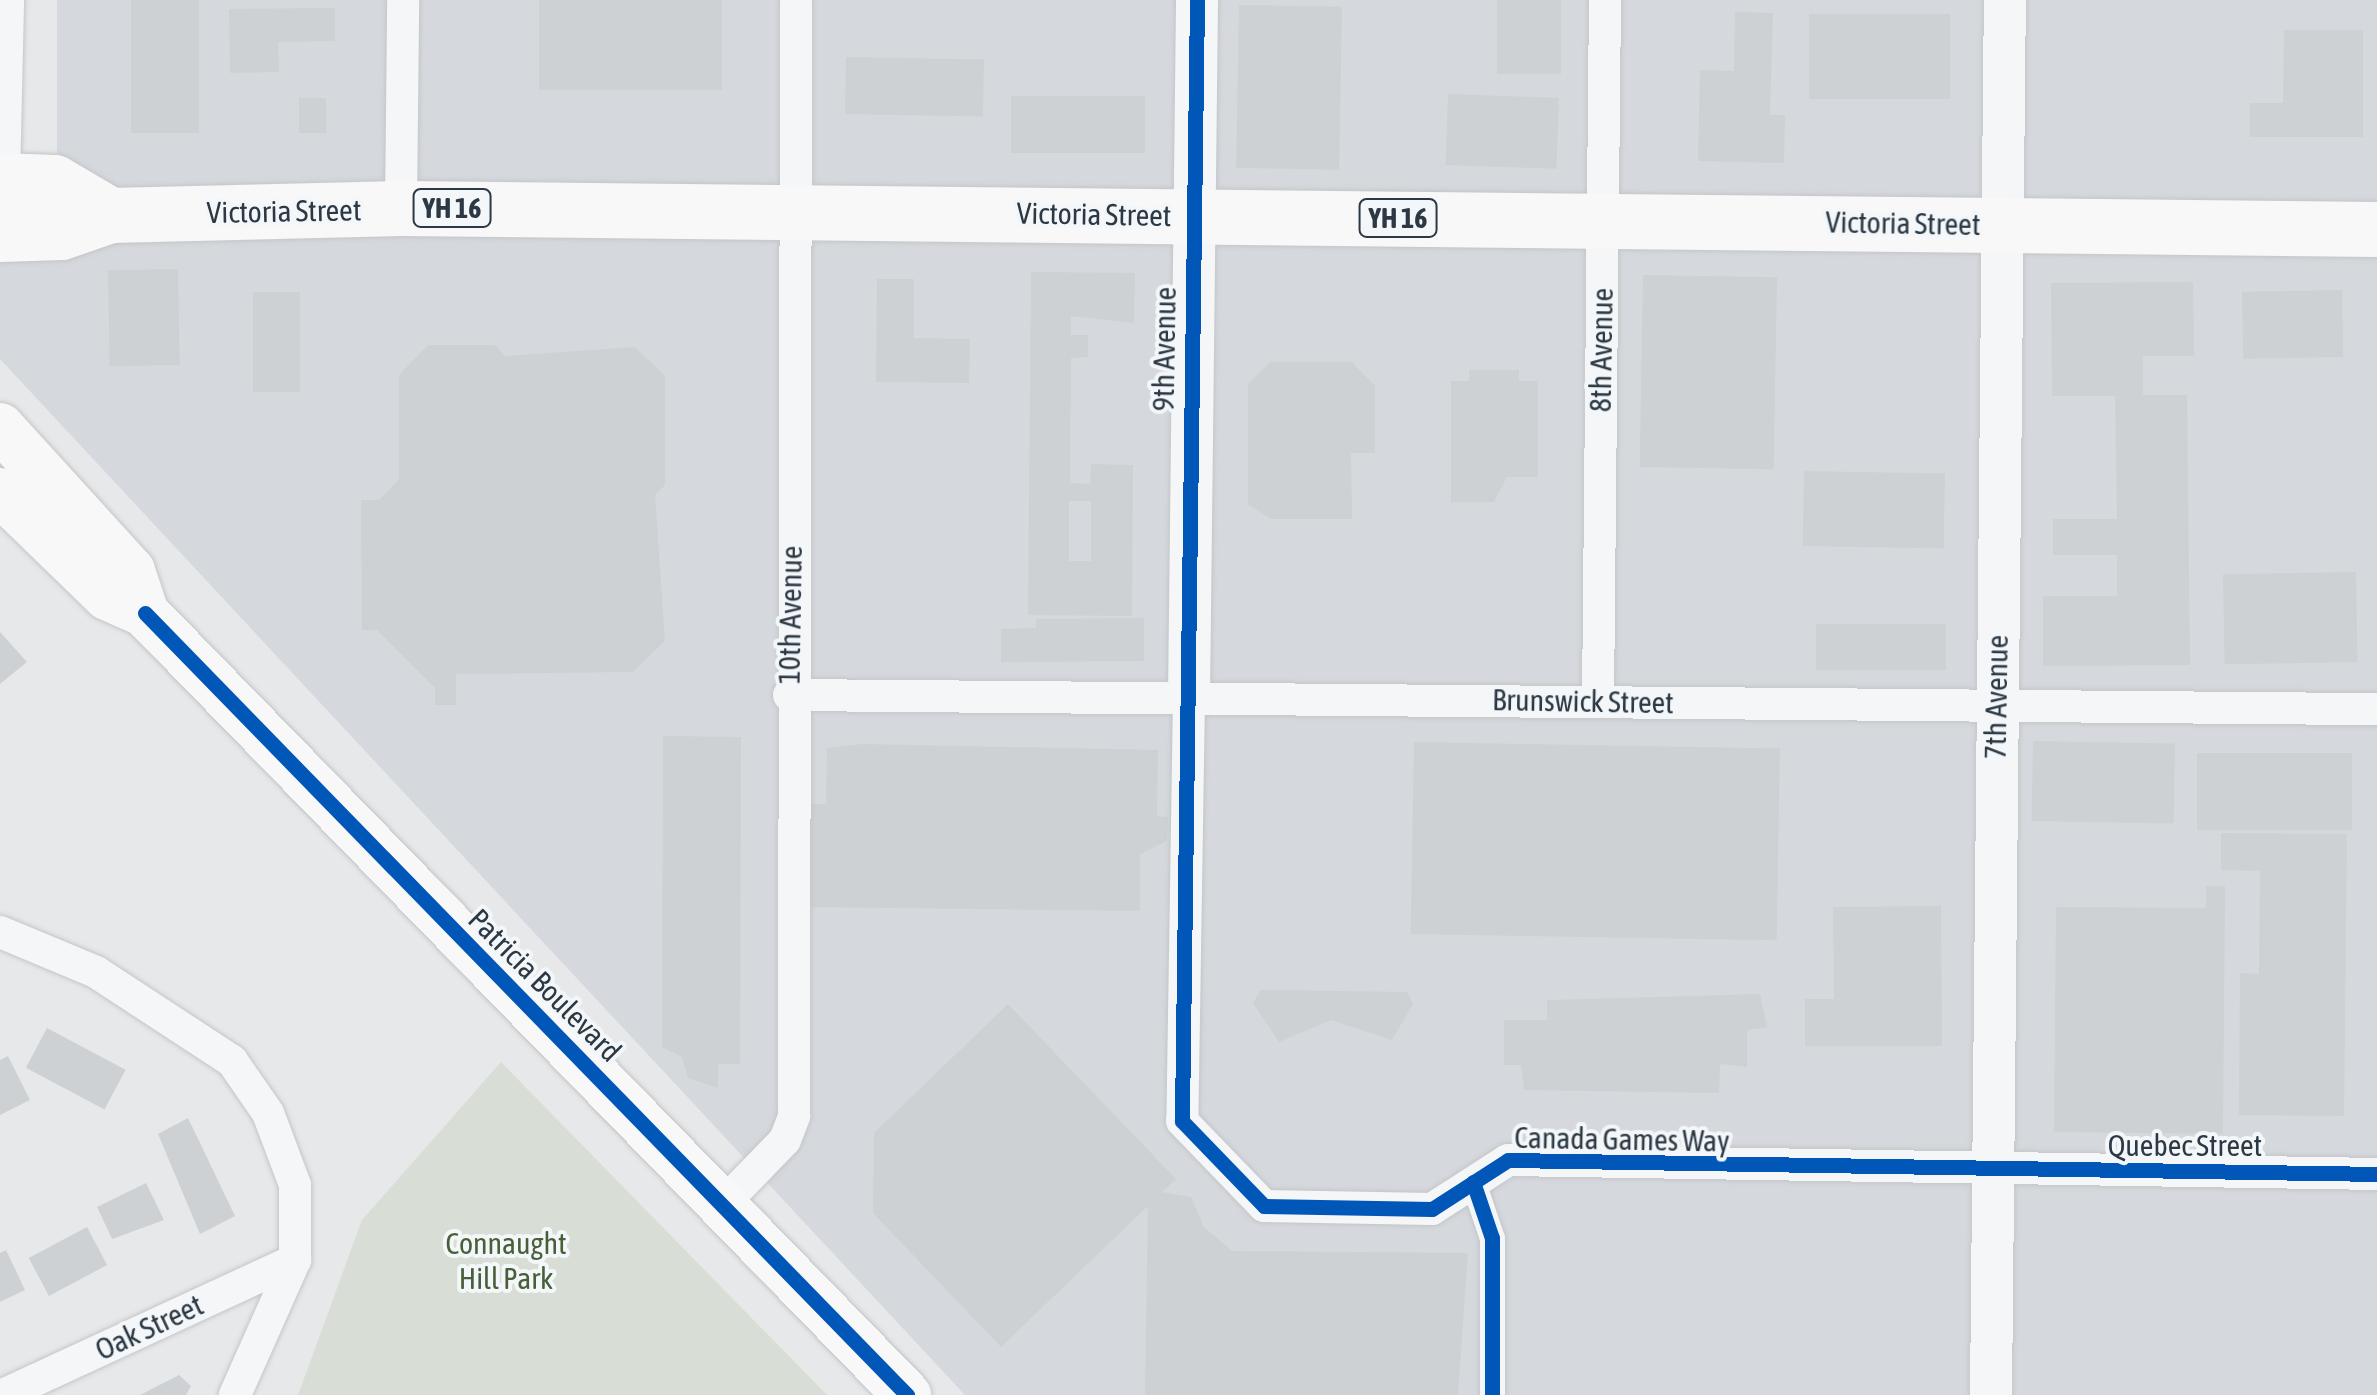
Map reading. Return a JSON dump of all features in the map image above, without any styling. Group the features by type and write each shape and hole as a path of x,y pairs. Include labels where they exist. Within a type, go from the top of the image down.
{"highway":[{"path":"2,180 54,182 110,215"},
{"name":"Victoria Street","path":"0,234 61,232 110,215 401,208 2377,228"}],"main road":[{"name":"Patricia Boulevard","path":"0,427 131,571 145,612"},
{"name":"Patricia Boulevard","path":"0,492 106,596 145,612 907,1395"}],"street":[{"path":"2,180 8,0"},
{"path":"401,208 402,0"},
{"name":"10th Avenue","path":"723,1204 785,1140 794,1116 789,694 796,0"},
{"name":"9th Avenue","path":"1188,698 1197,0"},
{"name":"8th Avenue","path":"1598,700 1606,0"},
{"name":"7th Avenue","path":"1992,1395 2005,0"},
{"name":"Brunswick Street","path":"789,694 2377,709"},
{"name":"Canada Games Way","path":"1188,698 1182,1121 1264,1206 1432,1208 1508,1160 1993,1173"},
{"path":"0,932 96,972 232,1061 268,1113 295,1185 294,1260 235,1395"},
{"path":"0,961 33,946"},
{"name":"Quebec Street","path":"1993,1173 2377,1174"},
{"path":"1473,1182 1492,1238 1492,1395"},
{"name":"Oak Street","path":"2,1395 294,1260"}],"shaded area":[{"path":"57,0 2377,0 2377,1395 965,1395 0,359 0,261 57,258"}],"green space":[{"name":"Connaught Hill Park","path":"501,1062 827,1395 298,1395 362,1220"}],"building":[{"path":"131,0 199,0 199,133 131,133"},
{"path":"539,0 722,0 722,90 539,90"},
{"path":"1497,0 1561,0 1561,74 1497,74"},
{"path":"1239,5 1342,7 1339,170 1236,168"},
{"path":"335,8 335,41 278,42 279,72 230,73 229,9"},
{"path":"1735,12 1773,13 1770,115 1785,115 1784,163 1698,161 1700,70 1734,71"},
{"path":"1809,14 1950,14 1950,99 1809,99"},
{"path":"2284,30 2363,30 2363,137 2250,137 2250,103 2283,103"},
{"path":"846,57 984,59 983,116 845,114"},
{"path":"1448,94 1559,98 1556,169 1446,165"},
{"path":"1011,96 1145,96 1145,153 1011,153"},
{"path":"299,98 326,98 326,133 299,133"},
{"path":"178,269 180,365 110,366 108,270"},
{"path":"1031,272 1135,273 1134,323 1071,316 1071,335 1088,335 1088,357 1071,358 1070,483 1090,484 1091,464 1133,465 1132,616 1028,615","holes":["1069,501 1091,501 1091,561 1069,561"]},
{"path":"1643,275 1777,277 1774,469 1640,467"},
{"path":"877,279 914,279 914,338 970,339 969,383 876,382"},
{"path":"2193,282 2194,356 2143,356 2143,395 2187,395 2190,665 2043,666 2043,596 2117,596 2117,555 2053,555 2053,519 2117,519 2115,396 2052,396 2051,283"},
{"path":"2342,290 2343,357 2243,359 2242,292"},
{"path":"253,292 300,292 300,392 253,392"},
{"path":"428,345 495,345 505,356 635,347 665,376 665,485 655,495 665,641 633,672 456,674 456,705 435,705 435,688 377,630 362,630 361,500 379,500 399,479 399,375"},
{"path":"1270,362 1352,362 1375,386 1375,453 1351,453 1352,519 1272,519 1248,505 1248,384"},
{"path":"1469,370 1519,370 1519,381 1538,381 1538,477 1507,477 1494,502 1451,502 1451,381 1469,381"},
{"path":"1804,471 1945,473 1944,548 1803,546"},
{"path":"2356,572 2358,662 2225,664 2223,574"},
{"path":"1144,618 1144,661 1001,662 1001,629 1036,628 1036,619"},
{"path":"1816,624 1946,624 1946,670 1816,670"},
{"path":"0,632 27,662 0,684"},
{"path":"663,736 741,737 740,1064 718,1064 718,1088 688,1078 682,1057 662,1047"},
{"path":"2033,741 2175,743 2174,823 2032,821"},
{"path":"1414,742 1780,748 1777,940 1411,934"},
{"path":"863,744 1158,750 1157,816 1168,817 1167,841 1140,854 1140,911 808,907 809,804 826,804 827,748"},
{"path":"2197,753 2352,753 2352,830 2197,830"},
{"path":"2221,833 2347,834 2344,1116 2239,1115 2240,973 2259,974 2260,871 2221,870"},
{"path":"2206,886 2225,886 2223,1134 2054,1132 2056,907 2206,908"},
{"path":"1941,906 1942,1046 1805,1046 1805,999 1834,999 1833,907"},
{"path":"1261,990 1407,992 1413,1004 1392,1040 1331,1020 1279,1042 1253,1003"},
{"path":"1760,994 1767,1027 1747,1030 1747,1067 1720,1064 1719,1093 1524,1090 1521,1065 1504,1065 1504,1020 1547,1020 1547,1000"},
{"path":"1008,1004 1176,1179 1162,1192 1191,1197 1204,1227 1232,1251 1468,1253 1458,1395 1145,1395 1148,1206 1001,1347 873,1213 874,1133"},
{"path":"47,1028 126,1070 104,1110 26,1068"},
{"path":"8,1056 30,1100 0,1115 0,1060"},
{"path":"188,1118 235,1216 200,1234 158,1134"},
{"path":"146,1183 164,1220 112,1239 97,1207"},
{"path":"87,1227 107,1265 49,1296 29,1258"},
{"path":"6,1250 25,1290 0,1302 0,1253"},
{"path":"179,1375 191,1386 186,1395 140,1395"}],"cycle path":[{"path":"1197,0 1182,1121 1264,1206 1432,1209 1508,1160 2377,1174"},
{"path":"145,613 907,1395"},
{"path":"1473,1182 1492,1238 1492,1395"}]}
